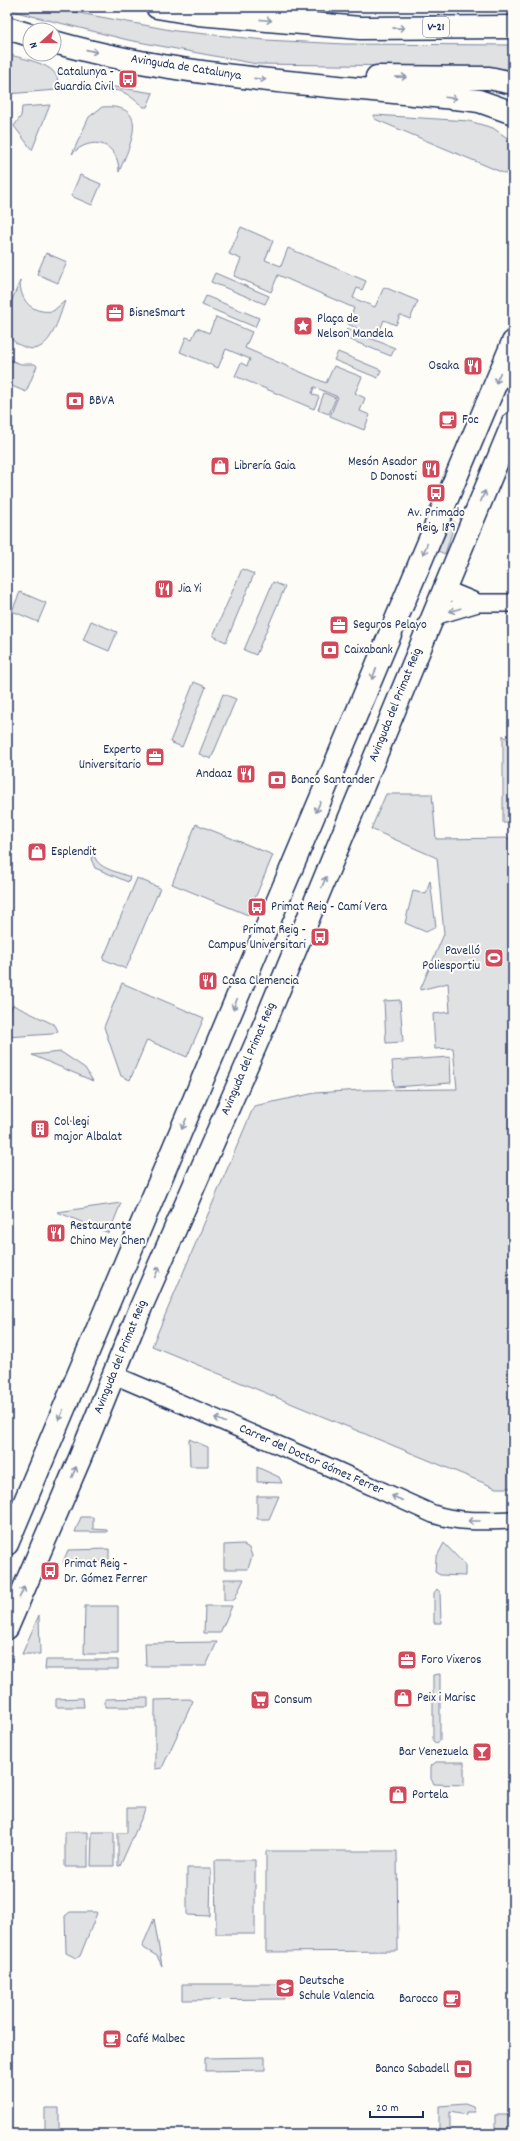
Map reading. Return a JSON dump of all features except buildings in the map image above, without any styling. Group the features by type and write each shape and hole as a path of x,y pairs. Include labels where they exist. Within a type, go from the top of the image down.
{"main road":[{"name":"V-21","path":"158,7 198,14 360,28 513,26"},
{"path":"7,28 22,33"},
{"name":"Avinguda de Catalunya","path":"62,44 131,60 193,72 320,86 413,93 479,101 513,113"},
{"name":"Avinguda de Catalunya","path":"320,86 376,77 489,78 513,83"},
{"path":"7,1544 513,342"},
{"path":"488,401 499,416 497,426 500,454"},
{"name":"Avinguda del Primat Reig","path":"7,1628 357,802 431,617 513,423"}],"street":[{"path":"444,589 478,603"},
{"path":"431,617 478,603 513,603"},
{"name":"Carrer del Doctor Gómez Ferrer","path":"114,1375 446,1519 460,1521 513,1520"}],"shaded area":[{"path":"7,7 47,7 176,31 265,40 344,44 513,45 513,70 488,67 257,64 128,40 7,9"},
{"path":"7,54 22,58 22,62 36,62 42,64 56,74 58,81 56,90 7,94"},
{"path":"102,85 153,93 147,107 144,107 120,91 108,90 100,92"},
{"path":"50,105 32,150 14,126 21,116 22,107"},
{"path":"102,107 118,108 128,112 132,119 133,129 131,139 128,151 119,172 118,162 114,154 109,148 103,145 96,143 88,144 72,154 89,117"},
{"path":"374,115 469,121 493,128 513,142 513,177 377,120 374,118"},
{"path":"80,175 101,184 92,205 71,196"},
{"path":"241,227 273,241 265,260 281,266 288,248 366,281 362,290 357,288 353,298 375,307 384,287 418,301 410,319 400,315 396,325 384,320 377,337 348,324 354,308 278,275 271,292 234,276 241,259 229,254"},
{"path":"46,253 67,262 58,283 37,274"},
{"path":"215,273 269,296 265,304 211,282"},
{"path":"20,281 22,295 33,308 53,311 65,301 56,325 48,340 42,346 35,349 27,348 18,344 7,333 7,312"},
{"path":"206,296 259,318 255,327 202,305"},
{"path":"216,317 252,332 245,348 326,383 334,366 362,377 355,393 365,398 360,411 370,415 364,430 330,416 338,397 314,387 312,394 319,397 314,409 235,376 241,363 247,366 250,359 226,349 218,368 180,352 186,337 192,339 197,328 209,333"},
{"path":"347,329 395,348 391,356 343,337"},
{"path":"338,352 381,370 378,378 334,360"},
{"path":"7,359 21,364 35,364 37,366 26,392 7,384"},
{"path":"324,393 336,398 329,414 318,410"},
{"path":"451,521 455,522 445,554 438,551"},
{"path":"242,569 254,574 226,642 213,636"},
{"path":"273,582 285,587 256,655 244,650"},
{"path":"20,592 46,603 38,622 12,611"},
{"path":"91,621 117,632 109,651 83,640"},
{"path":"194,682 206,687 182,747 170,742"},
{"path":"223,694 236,699 211,759 199,754"},
{"path":"503,735 513,745 513,823 503,823"},
{"path":"386,794 432,794 436,839 513,838 513,1488 496,1488 152,1346 254,1106 315,1093 361,1090 457,1089 453,1048 435,1049 433,1014 450,1012 448,983 420,990 444,934 437,858 371,829"},
{"path":"196,824 273,855 248,915 172,884"},
{"path":"94,850 94,856 101,865 112,871 130,877 128,882 95,868 91,859"},
{"path":"137,878 160,888 126,969 103,959"},
{"path":"430,880 436,927 426,932 405,923 413,891 426,894"},
{"path":"122,983 204,1018 187,1057 147,1040 130,1080 121,1076 104,1027"},
{"path":"400,1000 403,1042 386,1043 384,1001"},
{"path":"13,1005 55,1025 58,1031 52,1034 7,1037 7,1018"},
{"path":"61,1052 85,1068 93,1081 32,1055"},
{"path":"450,1057 451,1083 394,1087 392,1061"},
{"path":"121,1203 109,1233 57,1212"},
{"path":"189,1439 208,1447 208,1466 190,1466"},
{"path":"257,1467 279,1477 282,1483 257,1482"},
{"path":"257,1496 279,1496 269,1519 257,1519"},
{"path":"81,1517 93,1517 93,1529 107,1530 107,1532 75,1532"},
{"path":"444,1543 465,1565 465,1576 440,1575 435,1572 436,1558"},
{"path":"242,1544 249,1548 252,1556 248,1569 224,1569 224,1545"},
{"path":"109,1549 109,1561 63,1562 68,1550"},
{"path":"224,1579 244,1579 234,1600 224,1600"},
{"path":"437,1589 440,1592 441,1623 434,1623 434,1593"},
{"path":"85,1606 118,1606 118,1654 84,1654"},
{"path":"205,1606 232,1606 220,1633 204,1633"},
{"path":"39,1615 40,1654 22,1654"},
{"path":"217,1642 206,1666 146,1666 145,1643"},
{"path":"46,1660 118,1660 118,1669 45,1669"},
{"path":"440,1674 440,1741 437,1744 433,1741 433,1675"},
{"path":"83,1698 84,1707 56,1707 56,1699"},
{"path":"148,1698 148,1707 105,1707 105,1699"},
{"path":"190,1699 193,1701 162,1768 155,1769 155,1700"},
{"path":"436,1762 464,1762 464,1785 434,1784 431,1779 431,1766"},
{"path":"127,1808 146,1808 120,1866 118,1866 118,1833 127,1833"},
{"path":"65,1832 88,1832 88,1867 65,1867"},
{"path":"92,1832 114,1832 114,1866 91,1866"},
{"path":"266,1851 397,1851 398,1951 266,1952"},
{"path":"215,1860 255,1860 255,1934 216,1934"},
{"path":"187,1868 211,1868 210,1916 187,1915"},
{"path":"70,1912 97,1913 80,1956 76,1958 66,1953 65,1916"},
{"path":"154,1919 162,1966 157,1956 142,1947"},
{"path":"182,1984 284,1984 284,1999 182,2000"},
{"path":"265,2057 265,2070 205,2071 205,2058"},
{"path":"465,2104 473,2107 475,2112 466,2112 466,2115 450,2112 450,2134 439,2134 439,2106"},
{"path":"45,2108 59,2108 59,2132 45,2132"},
{"path":"495,2115 512,2115 512,2134 495,2134"}],"place":[{"name":"Catalunya - Guardia Civil","path":"128,79"},
{"name":"BisneSmart","path":"115,313"},
{"name":"Plaça de Nelson Mandela","path":"303,326"},
{"name":"Osaka","path":"473,366"},
{"name":"BBVA","path":"75,401"},
{"name":"Foc","path":"448,420"},
{"name":"Librería Gaia","path":"220,466"},
{"name":"Mesón Asador D Donosti","path":"431,469"},
{"name":"Av. Primado Reig, 189","path":"436,493"},
{"name":"Jia Yi","path":"164,589"},
{"name":"Seguros Pelayo","path":"339,625"},
{"name":"Caixabank","path":"330,650"},
{"name":"Experto Universitario","path":"155,757"},
{"name":"Andaaz","path":"246,774"},
{"name":"Banco Santander","path":"277,780"},
{"name":"Esplendit","path":"37,852"},
{"name":"Primat Reig - Camí Vera","path":"257,907"},
{"name":"Primat Reig - Campus Universitari","path":"320,937"},
{"name":"Pavelló Poliesportiu","path":"494,958"},
{"name":"Casa Clemencia","path":"208,981"},
{"name":"Col·legi major Albalat","path":"40,1129"},
{"name":"Restaurante Chino Mey Chen","path":"56,1233"},
{"name":"Primat Reig - Dr. Gómez Ferrer","path":"50,1571"},
{"name":"Foro Vixeros","path":"407,1660"},
{"name":"Peix i Marisc","path":"403,1698"},
{"name":"Consum","path":"260,1700"},
{"name":"Bar Venezuela","path":"482,1752"},
{"name":"Portela","path":"398,1795"},
{"name":"Deutsche Schule Valencia","path":"285,1988"},
{"name":"Barocco","path":"452,1999"},
{"name":"Café Malbec","path":"112,2039"},
{"name":"Banco Sabadell","path":"463,2069"}]}
